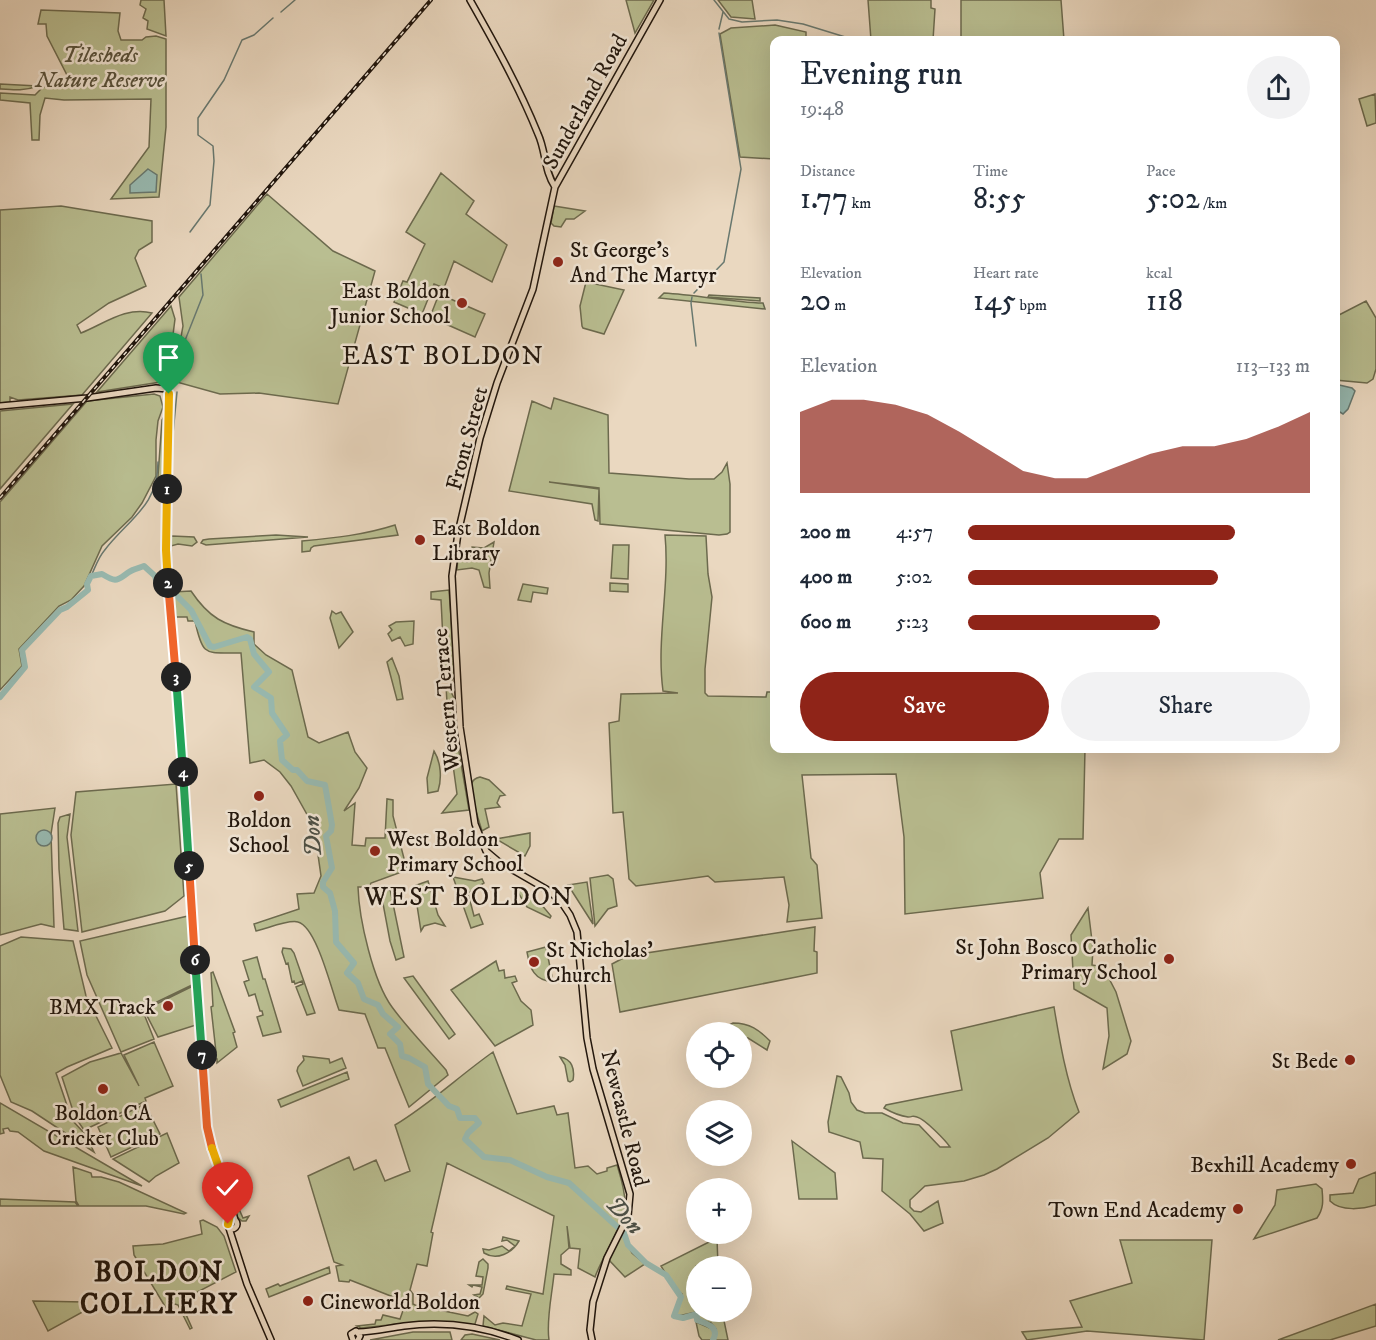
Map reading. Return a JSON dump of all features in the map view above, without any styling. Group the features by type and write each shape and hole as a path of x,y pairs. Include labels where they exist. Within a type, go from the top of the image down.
{"main road":[{"path":"470,0 492,36 532,118 541,138 549,178 555,186"},
{"name":"Sunderland Road","path":"555,186 660,0"},
{"name":"Front Street","path":"459,527 486,416 536,279 555,186"},
{"path":"0,406 156,388 168,389 167,562 206,1119 209,1139 232,1210 232,1237 247,1284 271,1340"},
{"name":"Western Terrace","path":"459,527 454,557 452,594 457,646 460,727 475,824 486,851 498,862"},
{"name":"Newcastle Road","path":"498,862 541,885 560,900 577,932 587,1038 593,1069 630,1194 628,1216 603,1270 593,1302 590,1338"},
{"path":"355,1338 353,1331 368,1332 406,1325 451,1325 497,1332 518,1340"},
{"path":"346,1340 368,1332"}],"green space":[{"path":"141,0 164,0 166,36 147,29 148,21 143,18 146,9 140,5"},
{"path":"626,0 654,0 635,33"},
{"path":"718,0 752,0 755,19 731,17"},
{"path":"868,0 931,0 931,8 935,9 933,36 871,36"},
{"path":"961,0 1061,0 1064,36 961,36"},
{"name":"Tilesheds Nature Reserve","path":"41,10 120,13 118,31 121,40 142,40 156,36 166,39 166,127 159,197 111,199 149,147 151,99 64,100 45,98 40,115 39,140 32,140 30,103 0,100 0,93 35,95 43,87 60,86 70,81 47,36 46,24 38,24"},
{"path":"775,25 806,32 806,36 770,36 770,159 740,157 720,34 731,28"},
{"path":"0,84 38,86 10,90 0,89"},
{"path":"1375,94 1376,123 1367,126 1359,99"},
{"path":"441,173 474,201 466,214 507,245 492,282 454,261 444,288 434,284 422,314 394,302 403,281 407,282 425,244 406,232"},
{"path":"267,194 333,251 375,271 338,404 259,393 220,394 173,381 183,326 179,297"},
{"path":"61,206 152,221 152,242 139,250 135,258 146,286 109,303 77,325 81,333 124,314 142,311 152,313 82,395 18,400 10,397 10,402 0,403 0,210"},
{"path":"554,206 585,211 574,219 566,219 561,227 554,226 551,223"},
{"path":"586,282 624,290 604,334 582,326 580,306"},
{"path":"664,293 763,303 765,309 659,298"},
{"path":"439,294 485,314 475,337 430,317"},
{"path":"709,295 760,298 760,301 708,297"},
{"path":"1366,301 1376,318 1376,369 1373,379 1367,383 1340,380 1340,314"},
{"path":"171,306 175,319 167,381 97,392"},
{"path":"154,394 160,396 163,407 158,421 156,440 156,476 142,503 132,517 102,546 84,586 71,600 59,606 19,649 22,666 0,690 0,502 87,401"},
{"path":"554,398 608,415 609,473 714,479 727,463 730,484 730,532 719,535 600,524 599,488 549,482 599,489 598,521 595,520 592,504 509,491 532,401 551,409"},
{"path":"73,404 0,489 0,411"},
{"path":"165,415 163,491 157,490 162,420"},
{"path":"395,525 398,535 314,546 310,551 302,552 302,541 360,534"},
{"path":"276,535 308,537 206,545 201,543 209,539"},
{"path":"665,535 706,536 712,597 705,693 708,696 766,697 767,692 770,692 770,753 1085,753 1083,839 1059,839 1040,873 1043,898 905,914 904,837 896,774 802,775 811,858 817,865 822,918 787,922 789,905 784,877 715,882 708,876 636,886 629,879 623,812 613,813 609,723 619,721 621,694 678,693 663,691 661,672"},
{"path":"172,536 194,537 197,542 192,546 178,544 171,546 169,538"},
{"path":"494,542 489,573 490,588 484,587 479,570 472,568 457,570 458,556 467,562 472,547 484,548"},
{"path":"613,545 629,545 628,579 611,578"},
{"path":"610,583 628,584 628,592 610,591"},
{"path":"523,584 548,588 547,594 533,592 531,602 518,600"},
{"path":"449,590 455,676 452,680 445,680 441,600 431,599 431,592"},
{"path":"191,591 204,608 218,619 254,632 254,644 266,655 292,670 308,737 319,743 348,732 355,752 367,768 359,788 344,811 355,803 352,845 365,846 366,838 385,838 387,799 393,800 393,816 407,870 371,883 369,887 358,887 364,932 373,966 385,996 448,1075 409,1107 385,1048 378,1048 365,1014 339,1010 317,947 305,926 294,921 256,931 254,924 299,909 297,894 314,893 321,876 314,827 291,786 280,772 264,760 250,763 241,653 208,651 201,642 195,621 188,621 187,617 176,617 173,592"},
{"path":"332,611 336,614 341,612 353,632 339,648 330,618"},
{"path":"414,621 413,644 405,646 400,637 392,641 388,634 392,630 389,626 396,622"},
{"path":"392,658 399,676 403,699 397,700 387,662"},
{"path":"446,686 454,698 457,740 469,810 442,813 457,794 449,736"},
{"path":"434,751 439,765 440,781 438,791 428,793 427,778"},
{"path":"480,777 489,780 505,795 500,796 497,803 500,807 485,809 489,827 482,831 471,787 473,781"},
{"path":"176,784 184,896 165,911 82,932 71,835 76,792"},
{"path":"55,808 51,834 54,927 41,924 0,935 0,814"},
{"path":"70,814 67,837 78,931 64,929 59,869 58,823 60,817"},
{"path":"530,833 530,846 525,856 496,839"},
{"path":"608,875 613,879 617,906 608,909 595,926 590,878"},
{"path":"453,877 475,881 482,879 484,883 468,893 474,916 479,914 483,924 471,928"},
{"path":"428,881 438,915 445,926 435,923 424,926 421,931 414,886"},
{"path":"587,882 593,924 568,885"},
{"path":"519,888 541,904 551,916 550,918 527,907 517,891"},
{"path":"390,889 404,957 396,960 381,893"},
{"path":"1088,908 1093,949 1092,965 1103,967 1116,992 1131,1041 1127,1054 1103,1069 1109,1036 1107,1008 1074,989 1071,935"},
{"path":"188,916 192,985 142,1009 154,1039 121,1052 87,975 80,941"},
{"path":"815,927 814,951 817,952 817,973 620,1012 612,964 627,956"},
{"path":"21,937 73,941 86,996 112,1048 56,1073 72,1120 85,1134 94,1152 32,1111 11,1102 0,1075 0,946"},
{"path":"546,947 553,982 537,976 528,958 527,952"},
{"path":"283,948 291,949 294,953 315,1013 307,1015 296,987 303,984 302,981 295,984 294,981 292,982 288,963 286,964 282,952"},
{"path":"257,957 281,1032 263,1036 257,1017 263,1015 262,1011 260,1011 255,994 249,996 244,982 249,980 243,961"},
{"path":"496,961 499,971 504,970 505,978 515,976 517,981 512,983 521,1001 531,1010 533,1025 495,1046 451,990"},
{"path":"213,972 235,1032 233,1033 237,1047 217,1063 217,1059 214,1059 214,1052 216,1052 211,1007 213,1006 211,973"},
{"path":"413,976 455,1034 449,1039 404,978"},
{"path":"193,986 196,1025 158,1037 144,1010"},
{"path":"1054,1007 1067,1074 1079,1112 1048,1138 997,1169 964,1181 925,1186 910,1200 910,1207 914,1211 921,1212 938,1201 943,1223 924,1231 910,1214 882,1191 883,1159 863,1158 860,1142 829,1132 828,1122 837,1076 841,1077 851,1102 857,1110 865,1113 882,1113 903,1123 919,1125 940,1147 950,1147 935,1130 921,1119 914,1116 902,1116 884,1108 886,1105 962,1090 951,1031"},
{"path":"752,1027 770,1041 767,1050 752,1041"},
{"name":"Boldon CA Cricket Club","path":"154,1042 173,1086 84,1130 75,1117 62,1077 90,1062 121,1053 139,1086 124,1055"},
{"path":"493,1052 517,1114 554,1106 557,1115 568,1113 575,1168 588,1166 597,1174 617,1165 625,1203 618,1229 595,1277 578,1268 580,1249 570,1248 567,1226 569,1248 561,1255 561,1264 571,1270 571,1275 554,1274 549,1316 549,1340 536,1340 483,1326 484,1316 495,1325 503,1323 522,1326 531,1294 506,1289 507,1286 543,1294 554,1216 447,1163 431,1232 433,1233 427,1266 417,1264 410,1290 413,1294 413,1304 468,1316 475,1312 478,1314 475,1324 416,1322 361,1328 357,1326 375,1324 376,1320 381,1320 383,1315 400,1319 406,1302 350,1280 349,1282 339,1281 336,1266 342,1265 334,1262 308,1176 349,1157 354,1170 376,1160 385,1181 410,1171 395,1125"},
{"path":"303,1056 329,1059 330,1063 342,1058 346,1068 303,1086 297,1071 304,1060"},
{"path":"560,1057 572,1065 574,1076 570,1082 565,1065"},
{"path":"347,1072 349,1079 281,1107 278,1100"},
{"path":"0,1103 142,1186 44,1151 18,1132 10,1131 8,1128 3,1129 4,1133 0,1134"},
{"path":"145,1104 160,1134 111,1157 98,1127"},
{"path":"167,1133 179,1163 149,1182 113,1159"},
{"path":"792,1141 835,1173 837,1199 799,1199"},
{"path":"73,1167 91,1173 92,1177 119,1182 186,1213 146,1206 79,1206 76,1201"},
{"path":"1376,1172 1376,1205 1346,1208 1330,1201 1330,1195 1353,1193 1359,1179"},
{"path":"1316,1184 1322,1189 1323,1197 1317,1218 1254,1239 1275,1205 1277,1190"},
{"path":"241,1187 236,1191 242,1205 239,1209 243,1218 249,1216 246,1221 236,1216 233,1190"},
{"path":"0,1199 75,1202 78,1206 0,1206"},
{"path":"203,1220 217,1227 224,1236 236,1272 180,1301 192,1328 190,1329 178,1305 166,1308 134,1255 133,1246 163,1244 202,1234 200,1221"},
{"path":"622,1233 632,1253 645,1264 625,1277 609,1260"},
{"path":"503,1237 519,1241 515,1246 507,1240 502,1241"},
{"path":"1120,1240 1212,1240 1204,1340 1087,1331 1027,1340 1022,1332 1082,1327 1070,1301 1132,1283"},
{"path":"705,1244 717,1244 718,1256 686,1256 686,1314 678,1316 676,1314 682,1294 675,1289 661,1266"},
{"path":"502,1246 509,1251 494,1256 484,1253 483,1249 489,1250"},
{"path":"483,1259 488,1264 488,1268 483,1294 479,1298 474,1295 480,1294 482,1287 473,1285 482,1285 483,1277 476,1276 479,1262"},
{"path":"329,1267 330,1273 269,1297 266,1289"},
{"path":"33,1301 84,1302 88,1309 48,1331"},
{"path":"1376,1304 1376,1326 1330,1340 1278,1340"},
{"path":"696,1322 712,1329 714,1335 711,1340 702,1340"},
{"path":"708,1322 724,1322 728,1340 715,1340 716,1329"},
{"path":"413,1332 450,1332 452,1340 370,1340"},
{"path":"472,1334 500,1340 461,1340 465,1335"}],"water":[{"path":"148,169 157,175 156,192 130,193 130,185"},
{"path":"1340,385 1355,391 1348,409 1343,414 1340,412"},
{"path":"44,830 52,838 44,846 36,838"}],"waterway":[{"path":"281,12 295,0"},
{"path":"714,0 729,19 742,22 777,20 803,24 842,36"},
{"path":"719,29 723,12"},
{"path":"190,232 210,205 214,161 213,146 198,135 198,118 224,80 242,40 254,35 273,18"},
{"path":"694,293 724,262 741,169 719,33"},
{"path":"178,381 184,343 203,295 201,274"},
{"path":"692,297 696,346"},
{"path":"173,434 177,392"},
{"path":"91,576 102,554 147,501 157,477 158,462"},
{"name":"Don","path":"0,697 25,667 22,650 60,610 88,590 87,584 91,576 102,574 116,580 144,566 155,576 157,584 165,589"},
{"name":"Don","path":"174,593 191,610 210,646 214,647 247,637 250,639 254,654 269,672 254,687 271,698 272,713 287,735 280,741 282,760 293,770 297,770 307,781 325,785 332,825 331,831 326,836 332,868 323,882 323,887 330,893 335,911 336,942 354,963 347,973 358,983 364,999 378,1005 383,1014 398,1027 390,1034 400,1044 402,1056 425,1067 428,1084 449,1106 457,1109 460,1118 475,1118 479,1123 465,1139 484,1157 510,1160 547,1177 569,1183 624,1233 628,1245 646,1263 666,1275 681,1297 674,1316 683,1318 697,1314 697,1320 714,1329 713,1340"}],"railway":[{"path":"0,498 431,0"}],"place":[{"name":"St George's And The Martyr","path":"558,262"},
{"name":"East Boldon Junior School","path":"462,303"},
{"name":"East Boldon Library","path":"420,540"},
{"name":"Boldon School","path":"259,796"},
{"name":"West Boldon Primary School","path":"375,851"},
{"name":"St John Bosco Catholic Primary School","path":"1169,959"},
{"name":"St Nicholas' Church","path":"534,962"},
{"name":"BMX Track","path":"168,1006"},
{"name":"St Bede","path":"1350,1060"},
{"name":"Boldon CA Cricket Club","path":"103,1089"},
{"name":"Bexhill Academy","path":"1351,1164"},
{"name":"Town End Academy","path":"1238,1209"},
{"name":"Cineworld Boldon","path":"308,1301"}],"district":[{"name":"EAST BOLDON","path":"443,355"},
{"name":"WEST BOLDON","path":"469,896"},
{"name":"BOLDON COLLIERY","path":"159,1287"}],"route":[{"path":"169,394 166,542 203,1082 209,1139 232,1205 228,1224"}]}
